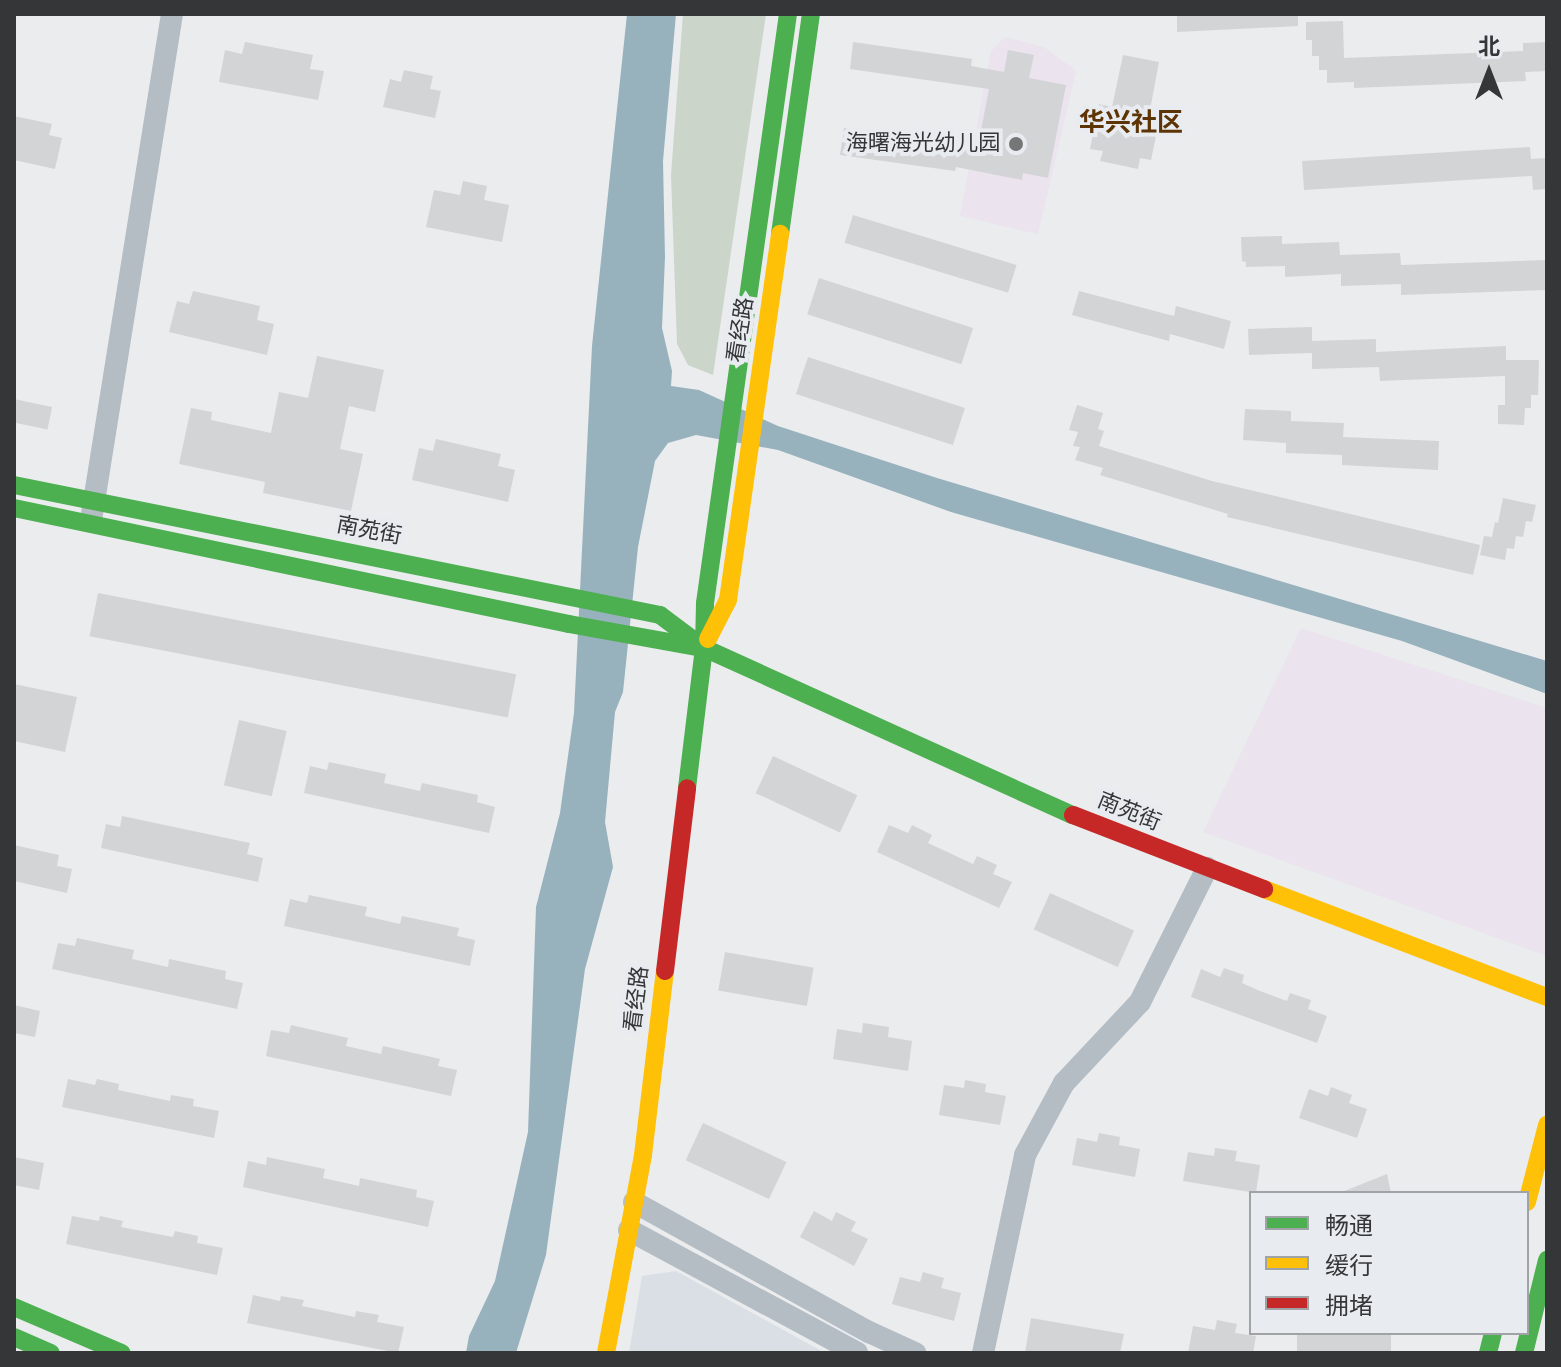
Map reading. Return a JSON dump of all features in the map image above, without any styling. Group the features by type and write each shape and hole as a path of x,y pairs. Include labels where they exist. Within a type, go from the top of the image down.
{"main road":[{"name":"看经路","path":"606,1353 634,1202 704,648 705,603 788,14"},
{"name":"看经路","path":"704,648 728,600 811,14"},
{"name":"南苑街","path":"14,485 93,512 569,624 704,648"},
{"name":"南苑街","path":"14,508 93,512 654,613 704,648 1091,823 1547,997"},
{"path":"1529,1194 1547,1125"},
{"path":"1529,1333 1547,1260"},
{"path":"14,1307 122,1353"},
{"path":"14,1337 51,1353"}],"street":[{"path":"93,512 172,14"},
{"path":"983,1353 1025,1155 1064,1083 1140,1002 1207,868"},
{"path":"634,1202 869,1332 915,1353"},
{"path":"629,1230 857,1353"}],"shaded area":[{"path":"683,14 766,14 713,375 688,365 677,344 671,175"},
{"name":"海曙海光幼儿园","path":"1005,37 1044,47 1076,71 1038,234 960,216 991,51"},
{"path":"1301,628 1547,708 1547,956 1203,832"},
{"path":"676,1271 825,1353 629,1353 642,1276"}],"water":[{"path":"627,14 676,14 663,161 665,257 662,328 672,371 671,386 699,390 778,426 937,478 1547,661 1547,694 1402,641 951,512 778,450 696,435 668,443 655,461 638,547 623,692 615,712 605,822 613,867 585,969 546,1255 516,1353 466,1353 469,1336 495,1281 528,1132 536,907 560,813 574,713 592,346"}],"building":[{"path":"1177,14 1298,14 1298,26 1177,32"},
{"path":"1343,21 1344,58 1523,51 1523,43 1547,42 1547,71 1525,72 1526,81 1354,88 1354,82 1327,83 1327,70 1319,70 1319,56 1312,56 1312,40 1306,40 1306,22"},
{"path":"245,42 313,55 310,69 324,71 318,100 219,82 225,50 242,54"},
{"path":"853,42 972,59 971,66 1004,72 1008,50 1034,55 1029,78 1066,85 1048,178 1023,173 1022,180 956,167 955,171 840,155 844,128 978,146 989,89 850,69"},
{"path":"1123,55 1159,62 1149,115 1160,117 1151,160 1140,158 1138,169 1100,161 1103,151 1090,149 1099,104 1112,107"},
{"path":"404,70 433,76 430,89 441,91 435,118 383,107 390,79 401,82"},
{"path":"14,116 52,124 49,135 62,138 55,169 14,160"},
{"path":"1530,147 1531,159 1547,158 1547,189 1533,190 1532,176 1304,190 1302,161"},
{"path":"463,181 487,186 484,200 509,205 502,242 426,227 434,190 460,195"},
{"path":"853,215 1017,265 1008,293 845,243"},
{"path":"1282,236 1282,244 1339,242 1340,255 1400,253 1401,265 1547,260 1547,290 1401,295 1401,284 1341,286 1341,274 1285,277 1285,266 1246,267 1246,262 1242,261 1241,237"},
{"path":"819,278 973,328 961,364 807,314"},
{"path":"193,291 260,306 257,320 274,324 267,355 169,332 177,301 189,304"},
{"path":"1079,291 1174,316 1176,306 1231,321 1224,349 1170,334 1169,341 1072,315"},
{"path":"1312,327 1312,341 1376,339 1376,352 1506,346 1506,360 1539,360 1538,395 1531,395 1531,408 1525,408 1524,425 1498,424 1498,405 1505,405 1505,376 1380,381 1379,367 1312,369 1312,353 1249,355 1248,329"},
{"path":"317,356 384,370 375,412 349,406 340,449 363,454 351,511 263,493 265,482 179,464 191,408 212,412 211,420 271,433 279,392 308,398"},
{"path":"808,357 965,408 953,445 796,394"},
{"path":"14,399 52,407 47,430 14,423"},
{"path":"1077,405 1103,413 1098,429 1104,431 1099,446 1212,481 1480,545 1473,575 1227,517 1228,514 1100,475 1103,468 1075,460 1080,447 1073,446 1078,432 1069,430"},
{"path":"1245,409 1291,411 1291,421 1344,423 1343,437 1439,441 1438,470 1342,465 1342,455 1286,453 1286,443 1243,440"},
{"path":"436,439 501,454 498,466 515,470 508,502 412,480 419,448 433,451"},
{"path":"1503,498 1536,505 1532,522 1526,521 1523,537 1516,536 1514,549 1507,548 1505,560 1480,555 1484,536 1492,537 1495,522 1498,523"},
{"path":"98,593 516,674 508,717 90,636"},
{"path":"14,684 77,697 65,752 14,741"},
{"path":"239,720 287,731 272,796 224,785"},
{"path":"773,756 857,795 840,832 756,793"},
{"path":"329,762 386,774 384,783 420,791 422,783 478,795 477,802 495,807 489,833 304,793 310,766 327,770"},
{"path":"122,816 250,843 247,854 263,858 258,882 101,848 106,824 120,827"},
{"path":"889,825 908,833 912,825 932,835 928,843 973,864 977,856 997,865 993,874 1012,882 999,908 877,852"},
{"path":"14,845 59,855 57,866 72,869 67,893 14,881"},
{"path":"1050,893 1134,930 1118,967 1034,930"},
{"path":"309,895 367,907 365,916 400,924 402,916 459,928 457,936 475,940 470,966 284,926 290,899 307,903"},
{"path":"77,938 134,950 132,959 168,967 169,959 226,971 225,979 243,983 237,1009 52,969 58,943 75,946"},
{"path":"725,952 814,968 807,1006 718,990"},
{"path":"1224,968 1244,975 1242,983 1287,1001 1290,993 1311,1000 1308,1009 1327,1016 1317,1043 1191,997 1201,969 1220,977"},
{"path":"14,1005 40,1011 35,1037 14,1033"},
{"path":"863,1023 889,1027 888,1037 912,1041 908,1071 833,1059 837,1029 862,1033"},
{"path":"291,1025 348,1038 346,1046 381,1054 383,1046 440,1059 438,1066 457,1070 451,1096 266,1056 271,1030 289,1033"},
{"path":"68,1079 95,1085 97,1079 119,1084 118,1090 170,1101 171,1095 194,1099 193,1106 219,1111 214,1138 62,1107"},
{"path":"965,1080 986,1084 985,1092 1006,1096 1000,1125 939,1115 944,1085 964,1088"},
{"path":"1331,1087 1352,1095 1349,1103 1367,1109 1357,1138 1299,1118 1309,1089 1328,1096"},
{"path":"703,1123 786,1162 769,1199 686,1160"},
{"path":"1099,1133 1120,1137 1119,1145 1140,1149 1135,1177 1072,1165 1077,1138 1097,1142"},
{"path":"1215,1148 1237,1151 1235,1161 1260,1165 1256,1191 1183,1181 1188,1152 1214,1156"},
{"path":"14,1157 44,1163 39,1190 14,1185"},
{"path":"267,1157 325,1169 323,1178 359,1186 360,1178 417,1190 416,1197 434,1201 428,1227 243,1187 248,1161 266,1165"},
{"path":"1387,1174 1391,1191 1344,1191"},
{"path":"814,1211 832,1221 836,1212 856,1222 851,1231 868,1239 854,1266 800,1237"},
{"path":"72,1216 99,1221 100,1216 123,1221 121,1227 173,1237 175,1231 198,1236 197,1243 223,1248 217,1275 66,1244"},
{"path":"923,1272 944,1278 941,1288 961,1293 954,1321 892,1304 900,1277 920,1282"},
{"path":"253,1295 280,1301 281,1296 304,1300 302,1306 355,1317 356,1311 379,1315 377,1322 404,1327 398,1353 247,1323"},
{"path":"1031,1318 1124,1334 1120,1353 1025,1353"},
{"path":"1217,1320 1237,1324 1235,1333 1256,1336 1253,1353 1188,1353 1193,1326 1215,1330"},
{"path":"1297,1335 1391,1335 1391,1353 1297,1353"}],"traffic: fast":[{"path":"687,788 704,648 705,603 788,14"},
{"path":"780,234 811,14"},
{"path":"14,485 660,615 704,648 1073,815"},
{"path":"14,508 569,624 702,648"},
{"path":"1529,1333 1547,1260"},
{"path":"14,1307 122,1353"},
{"path":"1488,1353 1492,1335"},
{"path":"1524,1353 1528,1335"},
{"path":"14,1337 51,1353"}],"traffic: slow":[{"path":"708,639 728,600 780,234"},
{"path":"1264,889 1547,997"},
{"path":"606,1353 643,1155 665,971"},
{"path":"1529,1194 1547,1125"}],"traffic: jam":[{"path":"665,971 687,788"},
{"path":"1073,815 1264,889"}],"place":[{"name":"海曙海光幼儿园","path":"1016,144"}],"district":[{"name":"华兴社区","path":"1131,124"}]}
